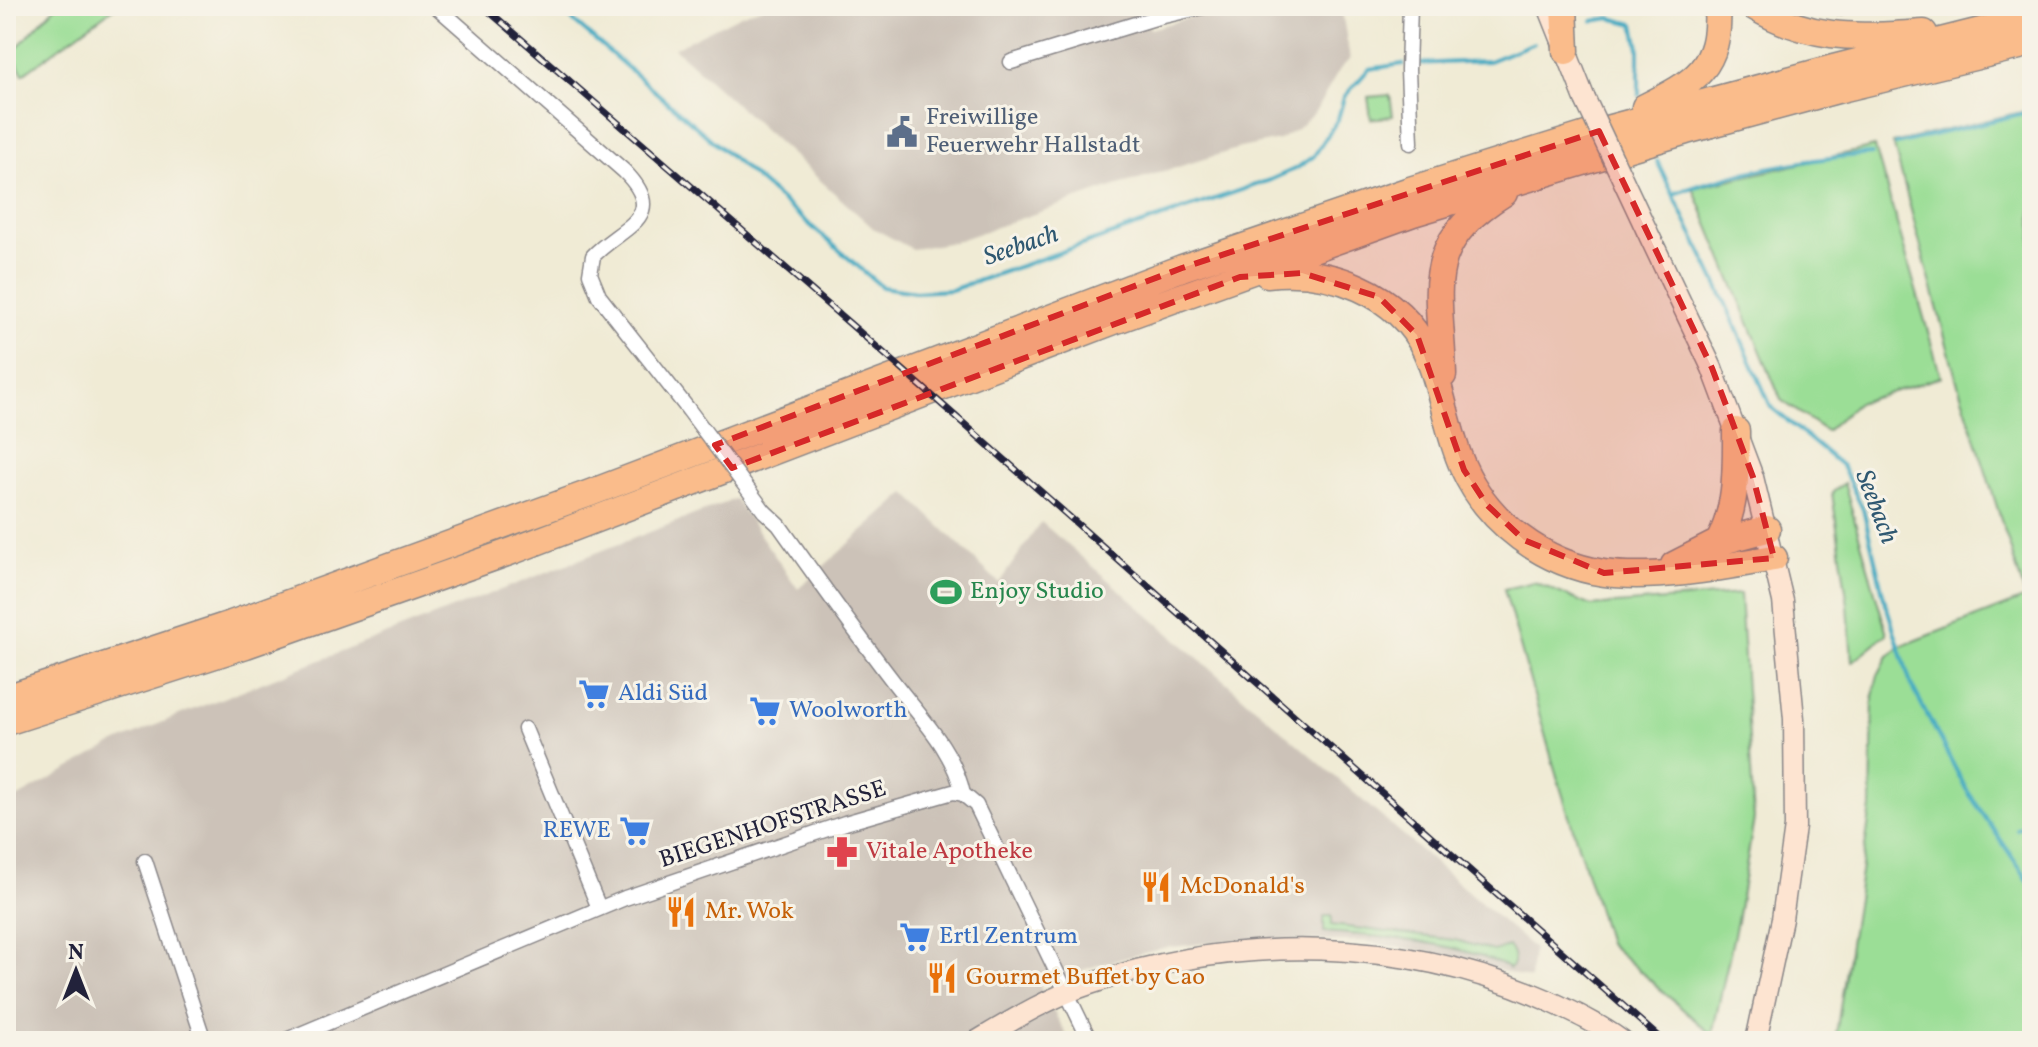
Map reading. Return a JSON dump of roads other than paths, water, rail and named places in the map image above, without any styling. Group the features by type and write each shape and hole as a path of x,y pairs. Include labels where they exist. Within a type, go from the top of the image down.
{"highway":[{"path":"1564,6 1566,51"},
{"path":"1599,131 1666,97 1699,76 1715,47 1717,6"},
{"path":"1753,6 1774,19 1830,36 1877,57 2032,43"},
{"path":"6,722 246,645 515,550 1114,321 1413,213 1837,78 1877,57 2032,18"},
{"path":"6,698 246,619 1182,268 1410,190 1599,131 1837,78"},
{"path":"1443,399 1437,306 1439,268 1450,243 1466,222 1500,195 1535,175"},
{"path":"1240,277 1280,272 1324,275 1379,297 1396,311 1417,335 1427,354 1443,399 1453,443 1474,488 1504,525 1537,548 1574,565 1604,573 1634,575 1774,558"},
{"path":"1719,542 1732,508 1736,431"},
{"path":"1660,572 1719,542 1767,529"}],"main road":[{"path":"1548,6 1585,99 1686,310 1736,431 1753,477 1783,601 1790,678 1795,813 1782,919 1756,1041"},
{"path":"977,1041 1042,1003 1139,970 1210,956 1290,950 1363,953 1442,965 1497,980 1575,1013 1622,1041"}],"street":[{"path":"436,6 634,181 645,200 636,223 593,256 590,274 599,296 764,511 779,525 944,747 959,775 963,794 976,805 1090,1041"},
{"path":"1011,62 1154,12 1207,6"},
{"path":"1410,6 1408,63 1411,143"},
{"path":"525,729 599,908"},
{"name":"BIEGENHOFSTRASSE","path":"284,1041 599,908 845,823 940,794 963,794"},
{"path":"145,861 204,1041"}],"waterway":[{"name":"Seebach","path":"556,6 882,287 915,292 951,290 1297,168 1314,156 1338,119 1344,97 1369,69 1403,64"},
{"name":"Seebach","path":"1593,21 1610,18 1634,24 1639,48 1639,95"},
{"name":"Seebach","path":"1412,64 1489,61 1534,43"},
{"path":"1896,144 2028,112 2032,123"},
{"path":"1673,194 1771,167 1872,154"},
{"name":"Seebach","path":"1657,161 1721,293 1771,407 1842,466 1863,509 1884,598 1911,684 1966,789 2032,886"},
{"path":"2017,829 2032,821"}],"railway":[{"path":"483,6 886,355 1663,1041"}],"place":[{"name":"Freiwillige Feuerwehr Hallstadt","path":"902,132"},
{"name":"Enjoy Studio","path":"946,592"},
{"name":"Aldi Süd","path":"594,694"},
{"name":"Woolworth","path":"765,711"},
{"name":"REWE","path":"635,831"},
{"name":"Vitale Apotheke","path":"842,852"},
{"name":"McDonald's","path":"1156,887"},
{"name":"Mr. Wok","path":"681,912"},
{"name":"Ertl Zentrum","path":"915,937"},
{"name":"Gourmet Buffet by Cao","path":"942,978"}]}
